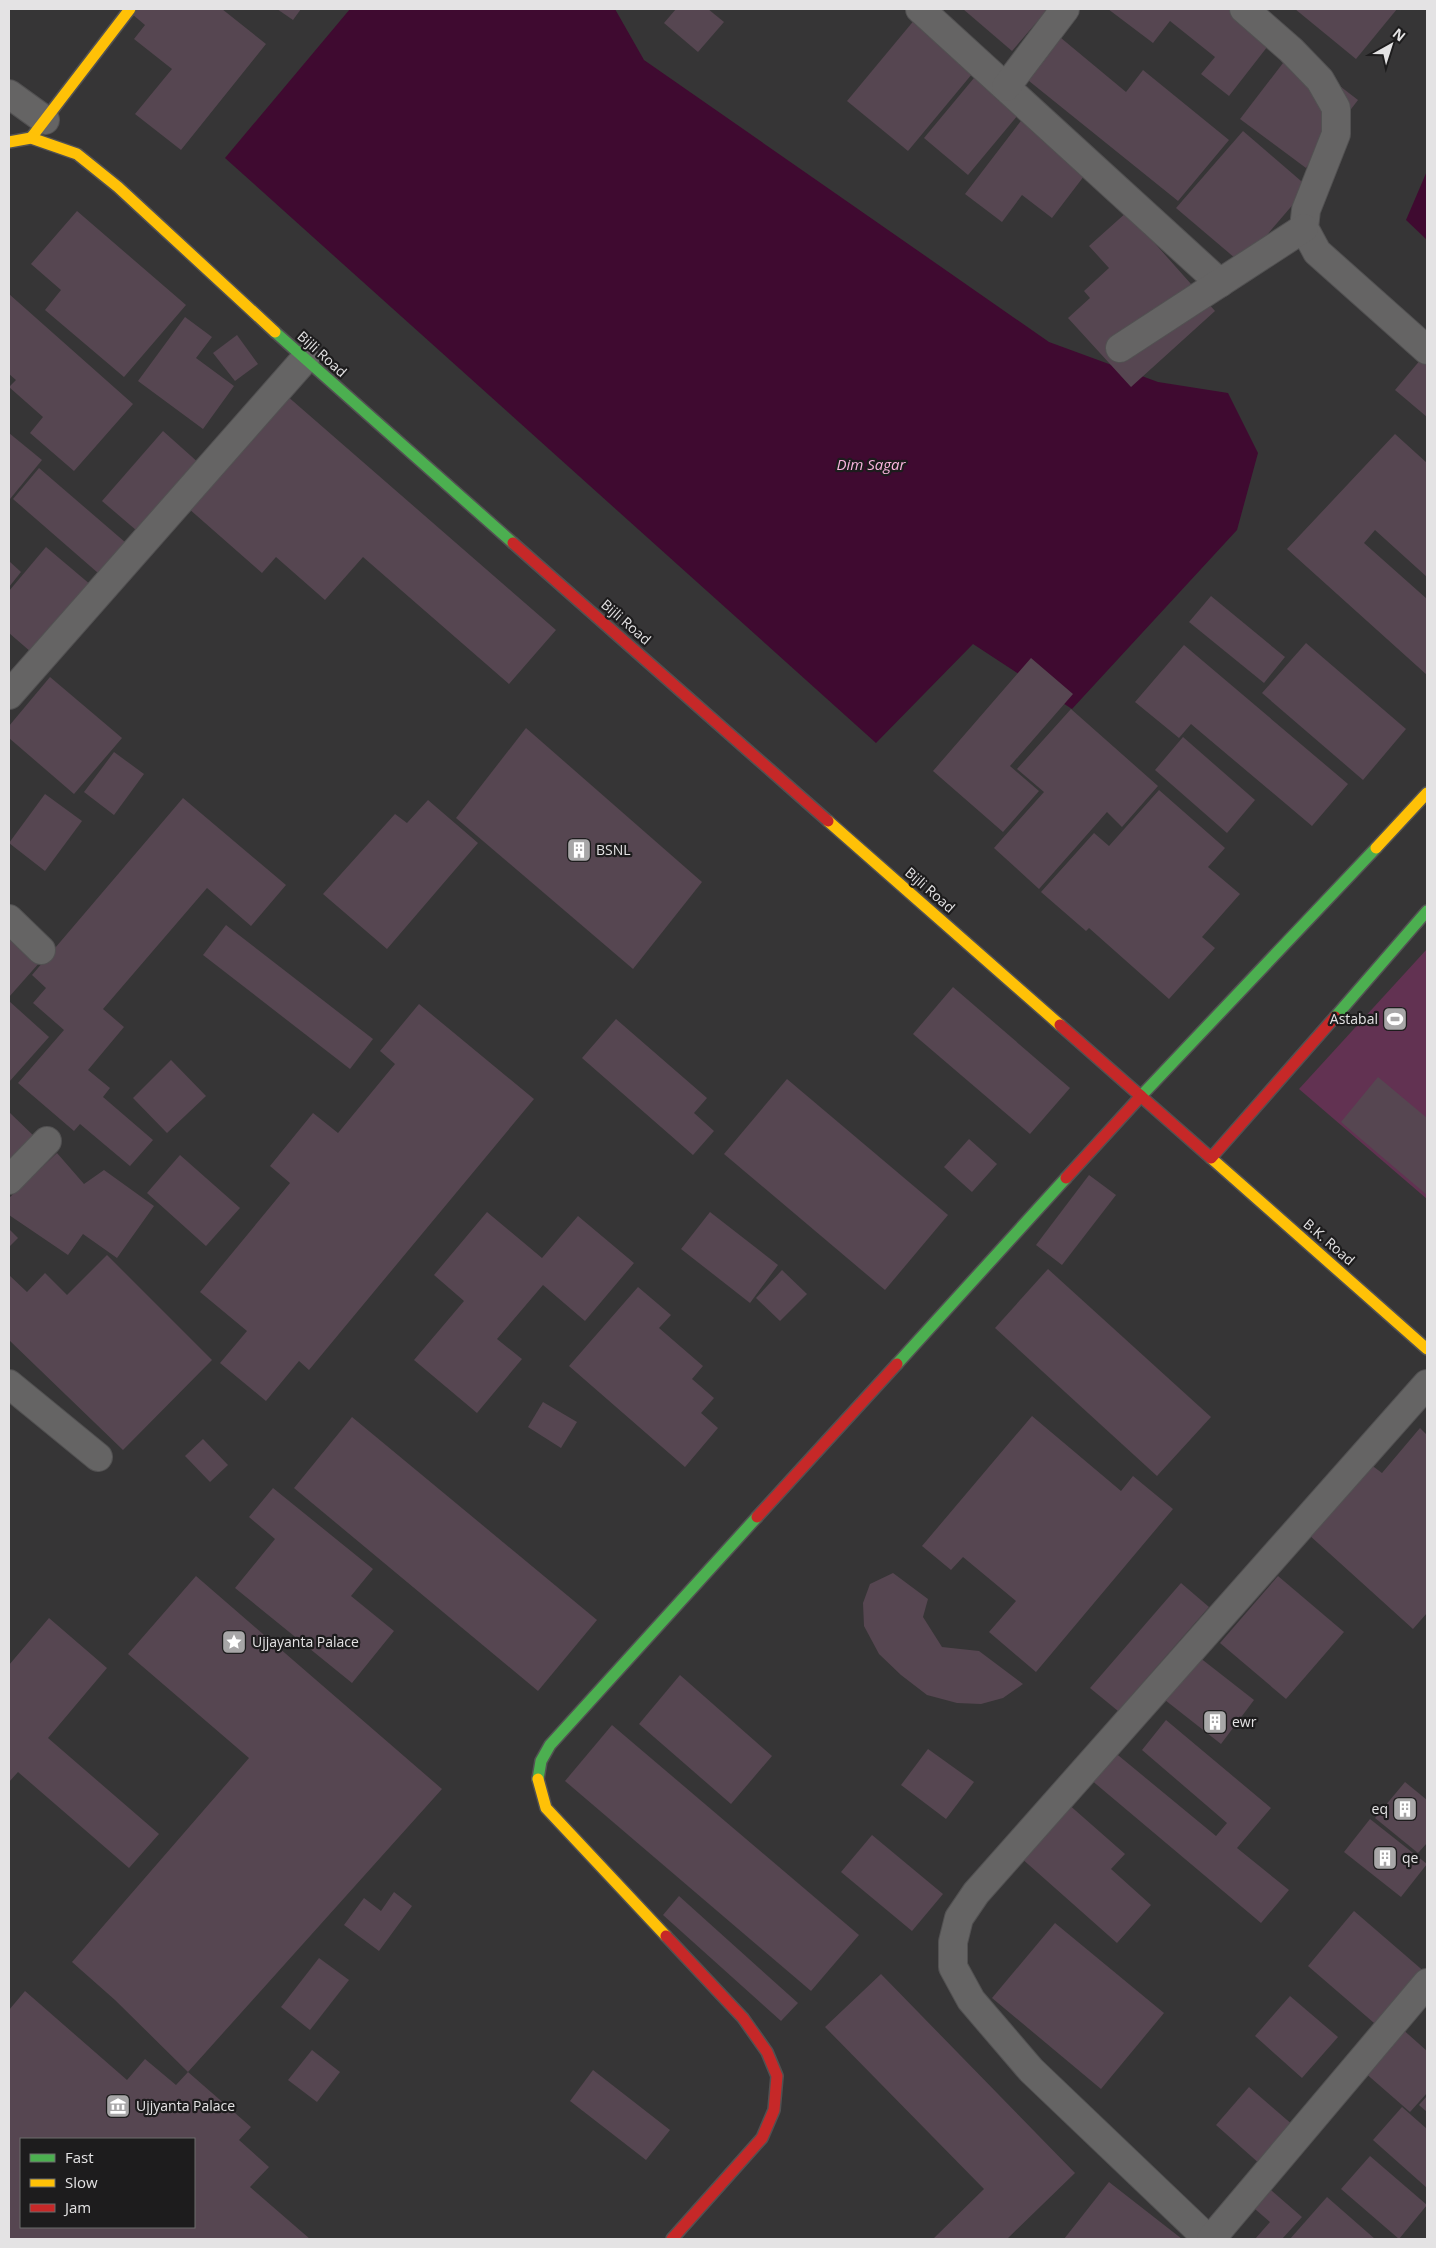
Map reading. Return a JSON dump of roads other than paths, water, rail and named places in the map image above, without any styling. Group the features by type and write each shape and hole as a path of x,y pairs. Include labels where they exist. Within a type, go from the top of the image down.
{"main road":[{"path":"38,129 130,9"},
{"name":"Bijli Road","path":"9,142 38,129 77,154 118,187 305,359 1211,1158"},
{"path":"672,2239 762,2138 774,2110 777,2076 767,2052 743,2018 546,1808 538,1790 537,1773 541,1759 550,1745 1141,1096 1427,793"},
{"path":"1211,1158 1427,911"},
{"name":"B.K. Road","path":"1211,1158 1427,1349"}],"street":[{"path":"920,9 1220,283"},
{"path":"1006,87 1065,9"},
{"path":"1244,9 1320,80 1336,108 1336,134 1306,210 1304,228 1317,252 1427,350"},
{"path":"9,94 38,129"},
{"path":"1120,348 1304,228"},
{"path":"9,695 305,359"},
{"path":"9,919 41,950"},
{"path":"9,1180 47,1141"},
{"path":"9,1384 98,1457"},
{"path":"1427,1384 976,1894 959,1918 953,1942 953,1967 971,2000 1031,2070 1210,2239 1427,1983"}],"water":[{"name":"Dim Sagar","path":"350,9 615,9 644,60 1049,342 1158,382 1228,393 1258,453 1237,530 1072,709 973,644 876,743 225,158"},
{"path":"1427,171 1427,240 1406,220"}],"place":[{"name":"BSNL","path":"579,850"},
{"name":"Astabal","path":"1395,1019"},
{"name":"Ujjayanta Palace","path":"234,1642"},
{"name":"ewr","path":"1215,1722"},
{"name":"eq","path":"1405,1809"},
{"name":"qe","path":"1385,1858"},
{"name":"Ujjyanta Palace","path":"118,2106"}]}
